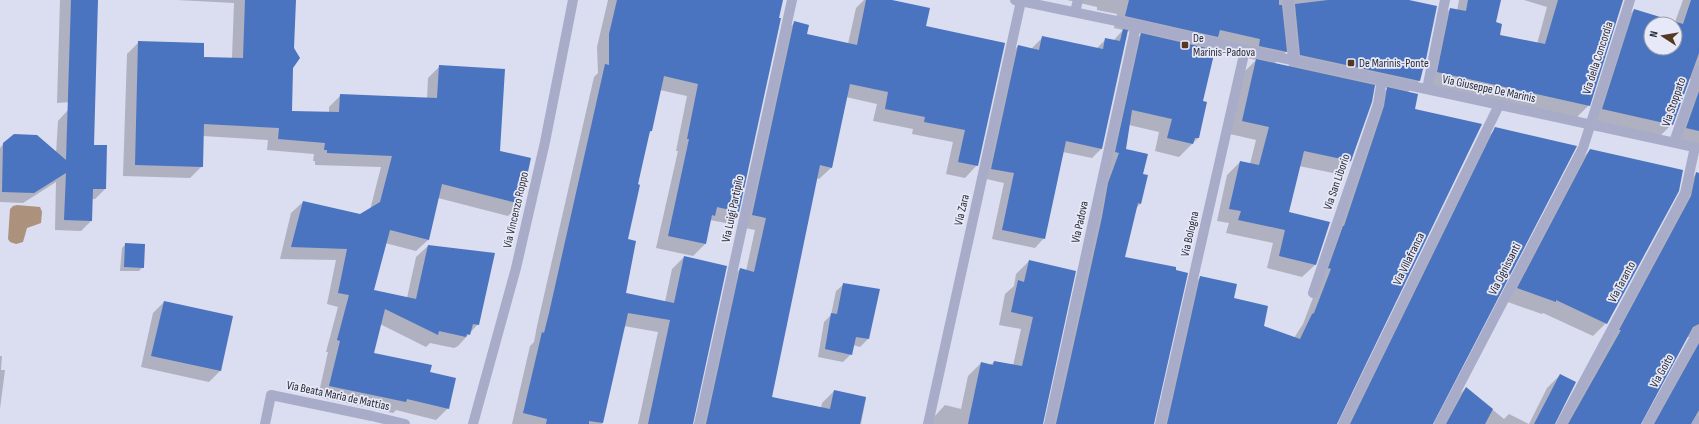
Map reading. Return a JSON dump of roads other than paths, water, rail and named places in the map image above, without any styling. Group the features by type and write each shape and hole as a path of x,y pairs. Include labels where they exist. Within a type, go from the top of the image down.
{"street":[{"name":"Via Vincenzo Roppo","path":"473,424 516,268 545,142 573,0"},
{"name":"Via Luigi Partipilo","path":"699,424 792,0"},
{"path":"1075,12 1078,0"},
{"path":"1288,0 1294,60"},
{"path":"1427,89 1445,0"},
{"name":"Via della Concordia","path":"1590,125 1630,0"},
{"name":"Via Giuseppe De Marinis","path":"1018,1 1136,25 1697,148"},
{"name":"Via Zara","path":"928,424 1018,1"},
{"name":"Via Padova","path":"1050,424 1136,25"},
{"name":"Via Bologna","path":"1160,424 1245,50"},
{"name":"Via Stoppato","path":"1674,142 1699,71"},
{"name":"Via San Liborio","path":"1313,292 1378,104 1382,79"},
{"name":"Via Villafranca","path":"1343,424 1499,105"},
{"name":"Via Ognissanti","path":"1439,424 1583,148 1590,125"},
{"name":"Via Taranto","path":"1561,424 1684,193 1697,148"},
{"name":"Via Goito","path":"1647,424 1699,330"},
{"name":"Via Beata Maria de Mattias","path":"265,424 271,395 371,420 405,424"}],"place":[{"name":"De Marinis-Padova","path":"1185,45"},
{"name":"De Marinis-Ponte","path":"1351,63"}]}
